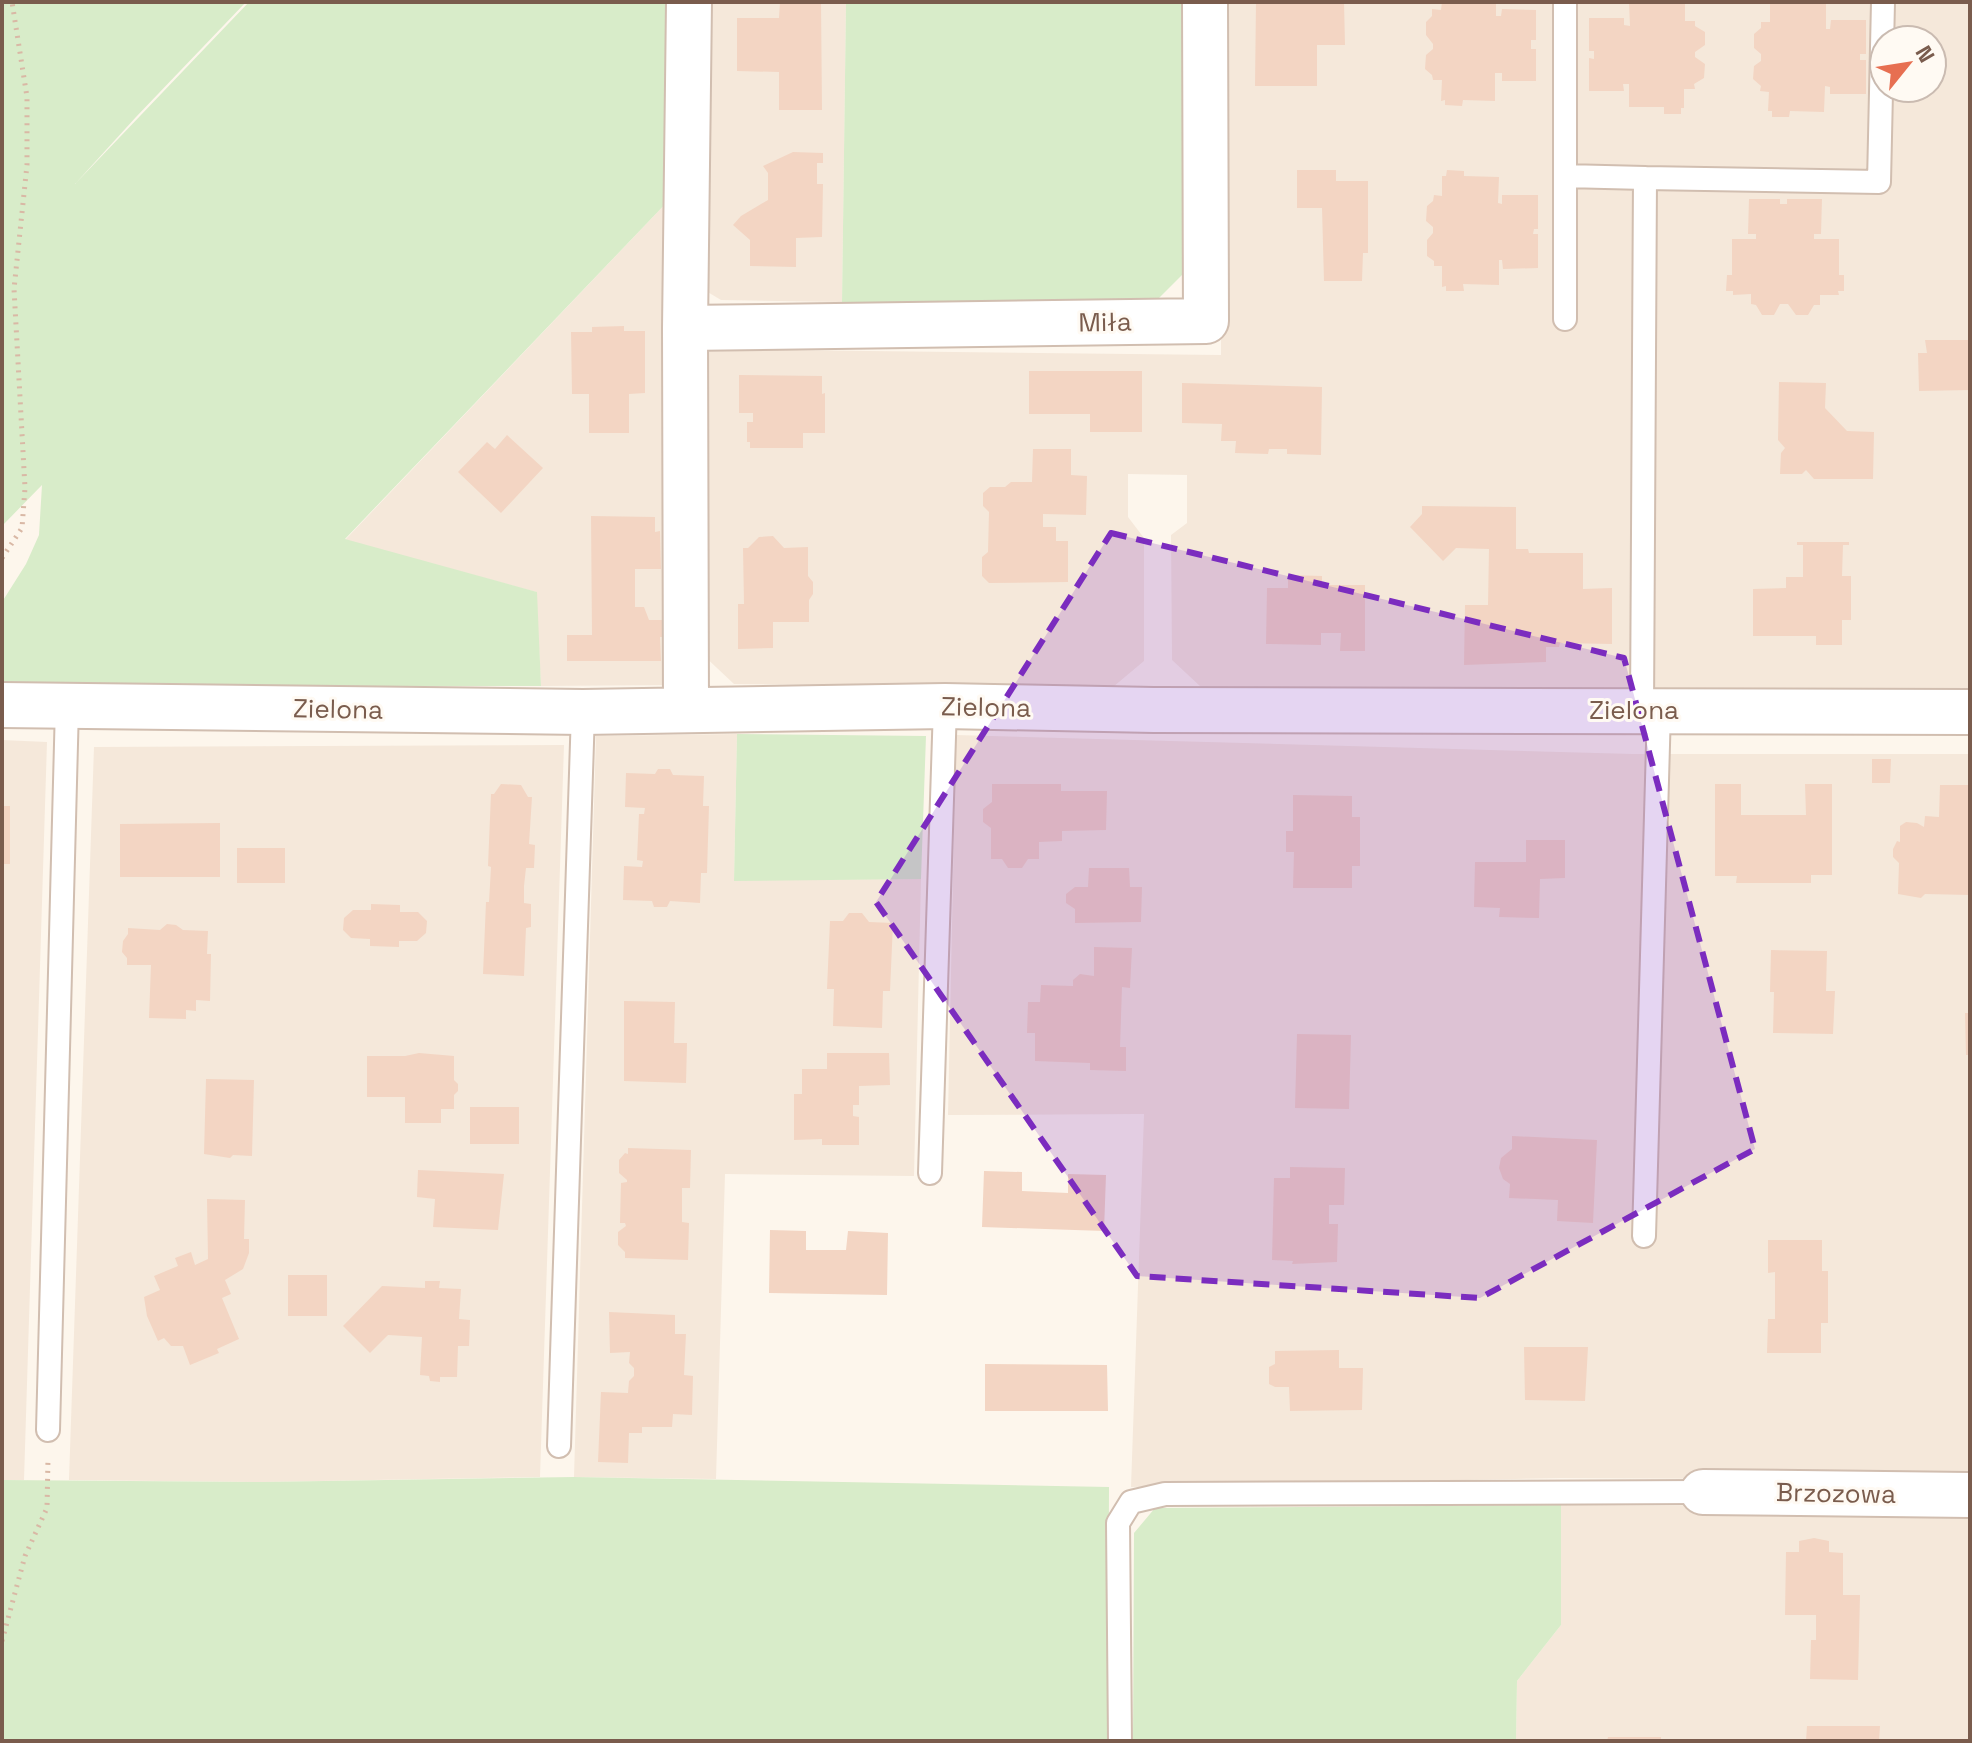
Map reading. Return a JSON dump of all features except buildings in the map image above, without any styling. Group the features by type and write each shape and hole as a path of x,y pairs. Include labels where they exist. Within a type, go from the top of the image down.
{"street":[{"path":"686,709 685,328 689,2"},
{"name":"Miła","path":"685,328 1206,321 1205,2"},
{"name":"Zielona","path":"2,705 583,712 945,706 1154,710 1970,712"},
{"name":"Brzozowa","path":"1703,1492 1970,1495"}],"lane":[{"path":"1565,2 1565,319"},
{"path":"1565,176 1879,182 1883,2"},
{"path":"1644,1236 1650,710 1645,178"},
{"path":"48,1430 67,706"},
{"path":"930,1173 945,706"},
{"path":"559,1446 583,712"},
{"path":"1120,1741 1118,1523 1131,1502 1165,1494 1703,1492"}],"path":[{"path":"2,558 22,528 25,488 14,289 27,165 27,97 12,2"},
{"path":"2,1641 25,1556 47,1508 48,1430"}],"highlighted area":[{"path":"1111,533 1624,658 1755,1149 1480,1298 1137,1276 876,902"}],"shaded area":[{"path":"704,2 846,2 842,302 721,300 706,291"},
{"path":"1222,2 1970,2 1970,694 1581,694 1201,687 1172,660 1171,535 1187,523 1187,475 1128,474 1128,517 1144,538 1144,661 1113,687 734,684 700,652 694,349 1221,355"},
{"path":"671,198 675,685 541,686 536,592 345,540"},
{"path":"737,734 734,880 921,879 914,1176 725,1174 716,1479 574,1477 596,736"},
{"path":"956,735 1634,754 1970,754 1970,1480 1561,1478 1131,1487 1144,1114 948,1115"},
{"path":"2,740 47,742 24,1480 2,1480"},
{"path":"564,745 540,1477 263,1482 69,1480 94,747"},
{"path":"1561,1505 1970,1507 1970,1741 1516,1741 1517,1681 1561,1625"}],"green space":[{"path":"2,2 246,2 75,184 249,2 668,2 671,198 345,539 537,592 541,686 2,687 2,602 26,564 39,535 42,485 2,526"},
{"path":"846,2 1186,2 1186,271 1151,306 842,302"},
{"path":"737,734 926,736 921,879 734,881"},
{"path":"574,1477 1109,1487 1108,1741 2,1741 2,1480 263,1482"},
{"path":"1561,1505 1561,1625 1517,1681 1516,1741 1133,1741 1134,1533 1155,1508"}]}
